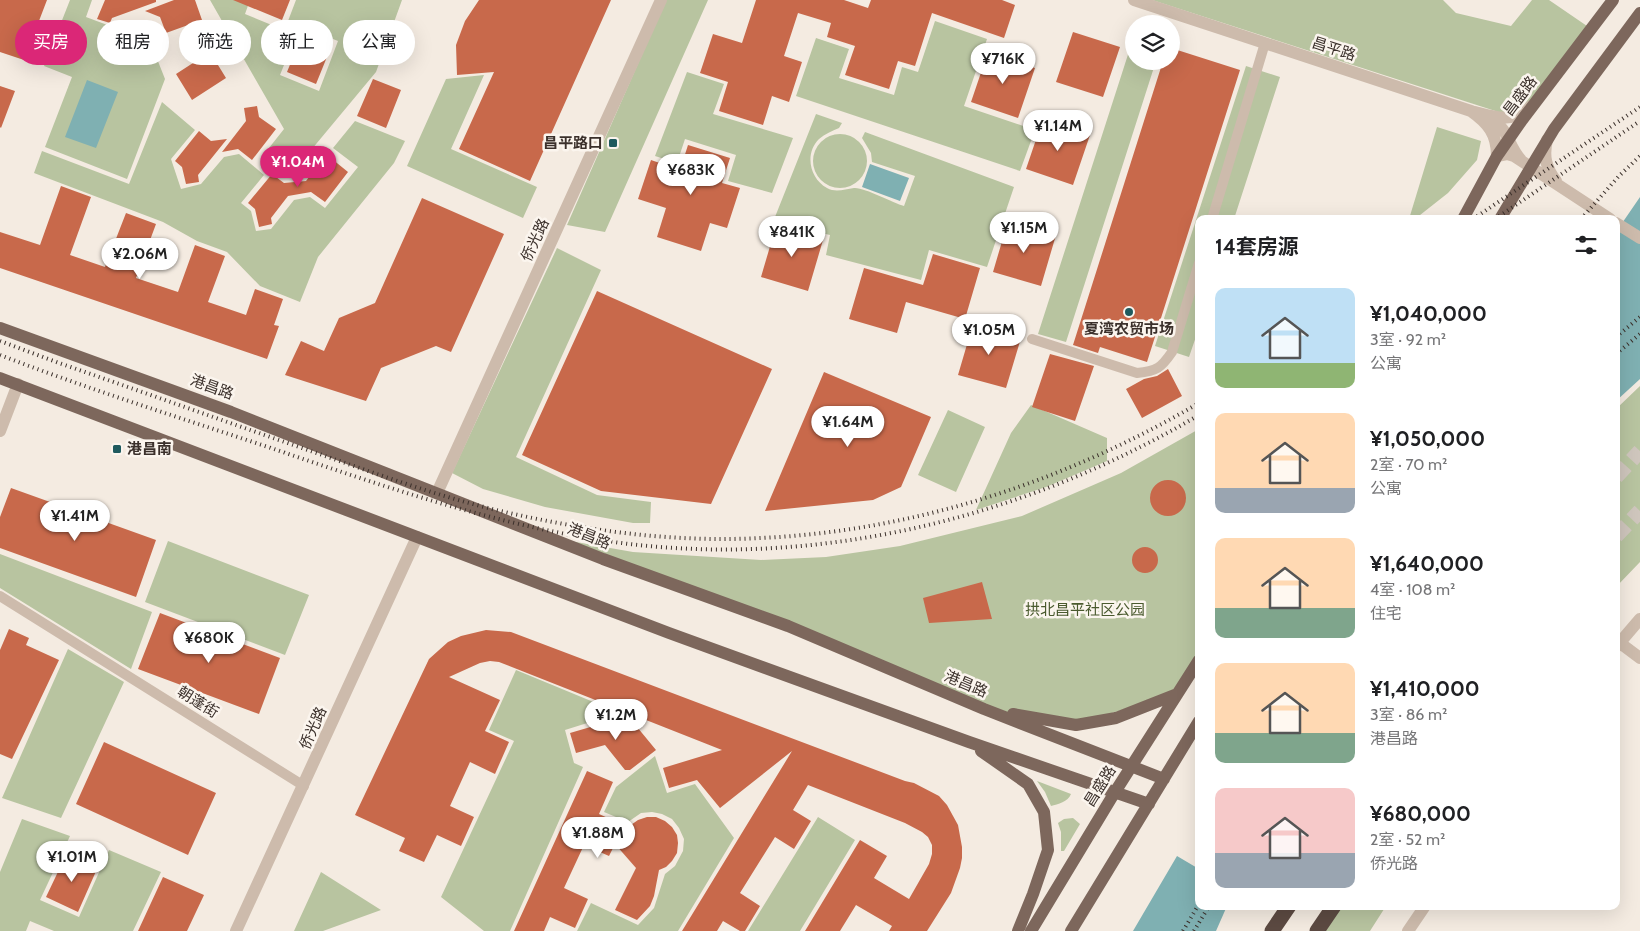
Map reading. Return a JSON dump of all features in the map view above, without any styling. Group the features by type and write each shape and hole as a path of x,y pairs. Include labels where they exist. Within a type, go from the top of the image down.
{"highway":[{"path":"1272,931 1286,910"},
{"path":"1317,931 1331,910"}],"main road":[{"name":"昌盛路","path":"1465,215 1497,156 1509,138 1613,0"},
{"path":"1502,215 1527,164 1547,140 1640,13"},
{"name":"港昌路","path":"0,328 231,412 604,559 788,626 984,709 1164,779"},
{"path":"0,378 660,629 969,742 1150,804"},
{"name":"昌盛路","path":"1031,931 1131,766 1195,666"},
{"path":"984,709 1076,725 1116,718 1177,694"},
{"path":"1071,931 1195,728"},
{"path":"969,742 1028,784 1044,812 1048,850 1018,931"}],"street":[{"name":"侨光路","path":"437,493 661,0"},
{"name":"昌平路","path":"1134,0 1470,111 1481,118 1493,132 1497,156"},
{"path":"1470,111 1511,118 1522,114 1540,97"},
{"path":"1470,111 1497,122 1506,132 1516,154 1527,164"},
{"path":"1547,140 1545,150 1546,166 1561,187"},
{"path":"1497,156 1511,155 1604,215"},
{"path":"1620,226 1640,238"},
{"path":"0,431 18,384"},
{"name":"侨光路","path":"236,931 417,538"},
{"path":"1620,643 1640,619"},
{"path":"1620,646 1640,658"},
{"path":"1408,931 1422,910"}],"lane":[{"path":"1213,215 1265,43"},
{"path":"1032,339 1137,373 1154,371 1163,364 1172,352 1195,276"},
{"name":"朝蓬街","path":"0,596 304,786"}],"green space":[{"path":"70,0 92,0 86,17 97,21 97,65 159,65 165,79 127,179 45,147 72,77 44,65 87,65 87,20 62,20"},
{"path":"210,0 250,0 245,14 261,21 261,65 284,65 280,75 319,91 329,65 333,65 333,54 338,41 333,39 333,20 288,20 296,0 402,0 395,20 343,20 343,65 379,65 376,72 292,173 265,153 284,129 247,65 251,65 251,20 221,20"},
{"path":"666,0 708,0 605,232 567,225"},
{"path":"1152,0 1443,0 1456,13 1511,26 1532,0 1549,0 1587,26 1517,118"},
{"path":"935,21 987,39 964,106 1035,130 1020,171 796,96 816,38 849,49 839,78 894,95 902,67 918,72"},
{"path":"1125,64 1125,70 1153,70 1066,342 1038,334"},
{"path":"1246,66 1280,77 1235,215 1198,215"},
{"path":"687,72 724,84 713,114 793,138 772,193 728,181 736,155 685,139 677,163 655,156"},
{"path":"484,75 451,149 537,187 523,218 407,166 446,79"},
{"path":"162,102 195,130 171,159 181,189 201,184 224,157 239,154 264,175 241,203 251,211 256,231 271,229 294,200 310,197 325,208 358,167 333,148 355,121 405,141 394,163 318,257 300,302 260,286 227,252 197,241 163,222 34,173 42,151 129,184"},
{"path":"816,114 842,123 839,128 819,139 814,145 810,159 816,179 827,188 837,190 859,188 904,206 915,176 872,162 871,153 862,138 865,132 1014,187 987,267 929,250 921,280 826,255 830,235 773,222"},
{"path":"1437,127 1481,141 1477,160 1448,193 1420,215 1410,215"},
{"path":"840,134 850,136 859,142 865,151 867,161 865,171 859,180 850,186 840,188 830,186 821,180 815,171 813,161 815,151 821,142 830,136"},
{"path":"1195,223 1195,340 1189,357 1155,346"},
{"path":"557,248 601,270 516,457 597,495 651,502 650,523 633,523 545,507 483,489 452,473"},
{"path":"1640,386 1640,562 1620,583 1620,405"},
{"path":"1031,405 1107,438 1107,461 1046,487 976,510 1011,433"},
{"path":"948,410 985,427 956,492 918,475"},
{"name":"拱北昌平社区公园","path":"1195,431 1195,664 1176,694 1075,724 984,708 553,538 633,552 761,560 826,557 900,546 1022,516 1121,473"},
{"path":"168,541 309,595 285,655 145,602"},
{"path":"0,554 152,612 131,669 0,588"},
{"path":"68,649 124,682 61,818 2,798"},
{"path":"516,670 608,708 600,719 565,730 574,763 583,767 510,931 484,931 441,897 514,741 489,730"},
{"path":"655,756 667,793 695,784 734,838 678,931 577,931 591,903 638,925 654,908 665,874 675,866 683,851 684,839 679,828 672,819 662,814 652,812 641,813 628,822 604,812 616,787"},
{"path":"1037,781 1071,794 1070,797 1051,806 1045,792"},
{"path":"818,817 855,840 800,931 748,931"},
{"path":"1073,818 1080,824 1064,851 1061,851 1061,832 1058,823 1064,819"},
{"path":"22,819 70,836 40,900 79,917 109,850 161,872 133,931 54,931 30,921 26,931 0,931 0,872"},
{"path":"321,872 381,910 323,931 294,931"},
{"path":"1336,910 1383,910 1370,931 1322,931"}],"water":[{"path":"87,80 118,92 96,148 65,137"},
{"path":"870,164 909,178 900,201 862,187"},
{"path":"1640,197 1640,379 1620,397 1620,226"},
{"path":"1177,856 1195,867 1195,910 1225,910 1216,931 1133,931"}],"building":[{"path":"0,0 47,0 39,20 15,20 15,57 0,52"},
{"path":"105,0 156,0 156,2 112,18 111,20 97,19"},
{"path":"174,0 195,0 202,20 179,20 179,28 169,32 169,20 161,20 160,17 145,11"},
{"path":"233,0 290,0 282,20"},
{"path":"479,0 611,0 530,181 459,149 494,72 457,75 456,45 465,21"},
{"path":"756,0 844,0 868,8 871,0 1002,0 1015,5 1004,38 932,13 915,66 898,61 889,89 845,75 855,46 827,37 831,23 798,13 784,56 802,62 789,102 772,96 763,125 719,111 728,82 700,73 713,34 742,43"},
{"path":"1073,32 1120,47 1103,97 1056,82"},
{"path":"1180,51 1240,70 1147,362 1100,347 1098,353 1073,345 1160,70 1180,70"},
{"path":"988,52 1035,68 1018,118 971,102"},
{"path":"190,65 218,65 226,78 192,100 176,74"},
{"path":"290,65 324,65 316,84 287,72"},
{"path":"373,79 401,90 386,128 357,116"},
{"path":"0,86 15,91 1,128 0,127"},
{"path":"257,106 259,117 276,129 252,160 238,149 222,152 246,121 244,108"},
{"path":"1043,119 1090,135 1073,185 1026,169"},
{"path":"199,131 211,141 227,139 198,175 199,182 186,184 182,167 175,161"},
{"path":"688,145 730,158 722,183 740,188 727,228 710,223 701,251 657,237 666,208 638,199 651,160 680,170"},
{"path":"330,149 332,159 348,172 325,202 311,192 288,196 271,218 272,224 259,227 255,209 248,203 272,174 284,183 306,181 319,164 317,151"},
{"path":"61,186 91,197 70,255 105,267 126,213 156,224 136,278 178,292 195,245 225,256 208,302 246,315 255,289 283,299 274,325 279,326 267,359 0,268 0,232 40,245"},
{"path":"422,198 504,234 451,352 436,346 381,368 366,401 285,375 301,341 324,351 339,318 375,303"},
{"path":"1008,221 1056,235 1041,286 993,272"},
{"path":"776,226 823,240 808,291 761,277"},
{"path":"933,254 980,268 965,319 906,302 897,333 849,319 864,268 923,285"},
{"path":"597,291 772,369 711,504 601,491 522,455"},
{"path":"973,324 1021,338 1006,388 958,375"},
{"path":"1050,354 1094,366 1075,421 1032,407"},
{"path":"1168,369 1182,396 1142,418 1126,389 1144,379 1157,376"},
{"path":"824,372 931,417 901,487 873,500 765,511"},
{"path":"1168,480 1180,486 1186,498 1180,510 1168,516 1156,510 1150,498 1156,486"},
{"path":"11,488 156,540 136,597 0,548 0,517"},
{"path":"1145,547 1154,551 1158,560 1154,569 1145,573 1136,569 1132,560 1136,551"},
{"path":"982,582 992,619 929,623 923,598"},
{"path":"160,613 280,658 259,714 138,669"},
{"path":"9,629 29,638 26,645 59,660 12,759 0,754 0,650"},
{"path":"486,630 511,632 914,783 939,796 947,805 958,825 962,847 960,868 951,893 927,931 889,931 892,926 856,905 840,931 805,931 860,840 887,856 874,878 909,899 929,864 932,854 932,845 928,837 922,832 905,823 808,785 793,810 811,821 794,849 775,837 740,893 760,906 745,931 740,931 723,921 717,931 682,931 792,751 720,808 697,780 669,788 663,768 722,750 499,662 490,661 480,663 449,677 500,700 485,731 509,742 495,774 470,762 450,806 474,817 461,846 437,835 424,862 399,851 405,838 355,815 429,659 448,642 461,636"},
{"path":"628,716 656,750 630,770 625,770 605,745 576,753 570,733"},
{"path":"104,742 216,793 188,855 76,804"},
{"path":"587,771 613,782 599,814 628,827 638,820 647,817 656,817 665,821 677,835 677,853 666,867 659,870 650,906 637,920 615,910 636,868 615,844 609,856 584,845 564,888 588,899 575,928 550,917 544,931 514,931"},
{"path":"66,855 97,869 78,912 46,897"},
{"path":"163,877 204,895 187,931 138,931"}],"tunnel":[{"path":"1620,473 1640,451"},
{"path":"1620,532 1640,511"}],"railway":[{"path":"1479,215 1640,107"},
{"path":"1501,215 1640,121"},
{"path":"1585,215 1619,176 1640,156"},
{"path":"1620,334 1640,317"},
{"path":"1620,351 1640,334"},
{"path":"0,341 374,473 471,504 579,527 664,537 721,539 784,537 847,530 969,503 1029,483 1087,460 1144,433 1195,405"},
{"path":"0,355 133,402 423,498 542,529 582,537 662,547 742,549 822,544 901,531 978,512 1054,485 1128,453 1195,417"},
{"path":"1183,931 1195,910"},
{"path":"1194,931 1207,910"}],"place":[{"name":"昌平路口","path":"613,143"},
{"name":"夏湾农贸市场","path":"1129,312"},
{"name":"港昌南","path":"117,449"}]}
